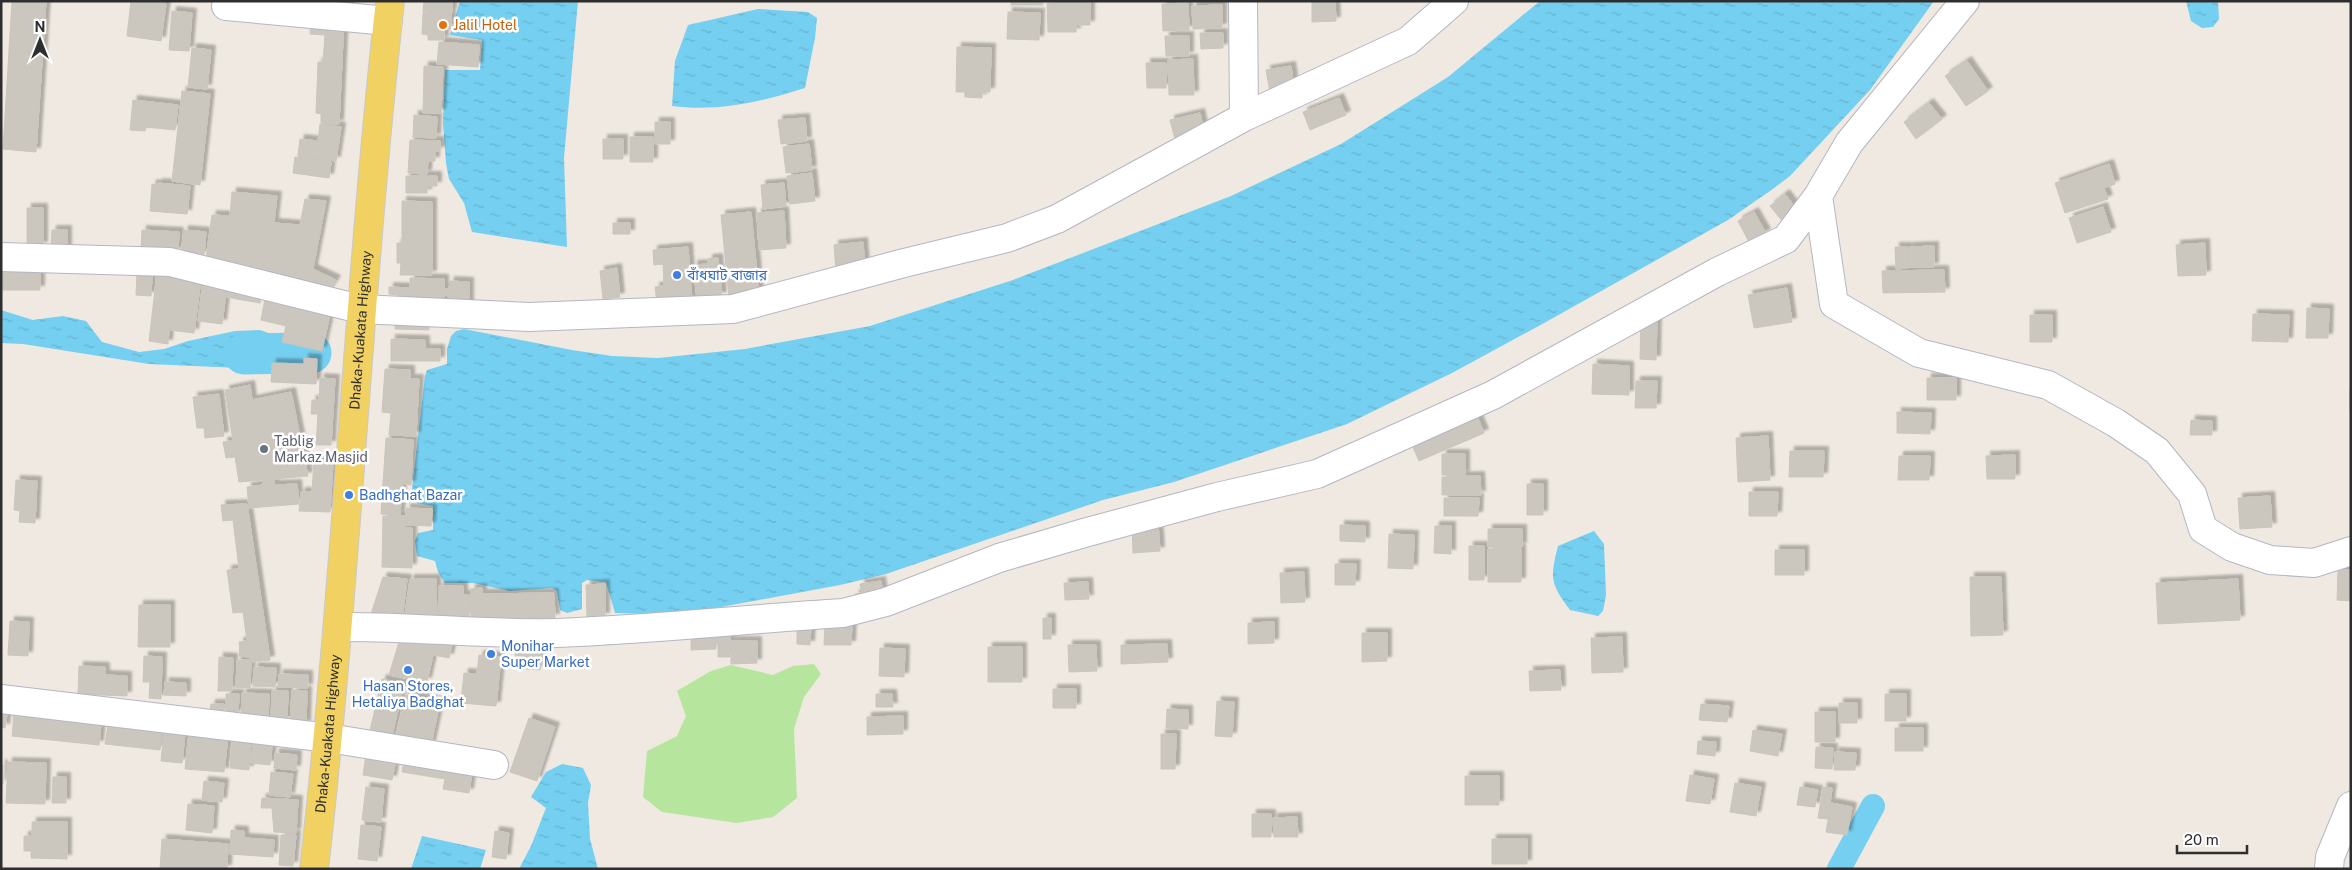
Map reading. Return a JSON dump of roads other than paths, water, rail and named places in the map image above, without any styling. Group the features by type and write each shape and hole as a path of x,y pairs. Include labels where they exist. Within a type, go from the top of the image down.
{"main road":[{"name":"Dhaka-Kuakata Highway","path":"314,869 329,738 360,309 389,11"}],"street":[{"path":"1244,1 1244,117"},
{"path":"1,257 170,262 360,309 529,317 733,309 904,263 1007,238 1057,219 1244,117 1408,41 1454,1"},
{"path":"338,627 369,626 449,632 557,633 843,614 886,602 999,558 1217,497 1317,474 1493,394 1717,272 1786,239 1818,196 1849,143 1965,1"},
{"path":"226,6 389,11"},
{"path":"1818,196 1834,304 1919,352 2048,385 2116,423 2157,451 2192,494 2203,529 2232,547 2270,560 2314,563 2351,551"},
{"path":"1,699 329,738 494,764"},
{"path":"2329,869 2330,857 2351,806"}],"water":[{"path":"460,1 578,1 564,158 567,247 472,232 464,203 449,179 443,123 445,70 480,70 482,40 450,35"},
{"path":"1540,1 1934,1 1870,90 1790,176 1770,191 1728,220 1546,322 1452,373 1347,424 1174,482 1103,500 886,574 840,585 705,610 647,614 615,613 606,582 587,580 582,583 582,609 567,613 560,610 557,591 552,588 510,591 473,583 445,583 438,572 435,561 417,556 415,541 418,533 433,530 433,506 417,503 411,498 425,376 427,370 447,364 447,349 451,336 456,331 464,329 612,356 658,358 745,349 870,326 1013,280 1231,196 1341,144 1448,77"},
{"path":"2186,1 2218,1 2219,19 2213,27 2202,28 2191,21"},
{"path":"758,9 808,12 817,18 805,88 772,98 723,107 689,108 672,106 675,61 688,25"},
{"path":"1,310 33,320 63,316 86,321 102,342 139,352 164,349 188,341 235,331 260,330 274,335 283,346 300,349 298,359 274,360 261,369 149,364 23,344 1,343"},
{"path":"1594,531 1604,544 1606,595 1603,611 1598,616 1570,610 1555,586 1553,573 1558,546"},
{"path":"562,764 583,768 591,785 588,803 590,839 598,869 519,869 531,846 546,808 531,797 546,772"},
{"path":"422,836 486,850 480,869 411,869"}],"waterway":[{"path":"244,354 311,353"},
{"path":"1839,869 1873,806"}],"place":[{"name":"Jalil Hotel","path":"443,25"},
{"name":"বাঁধঘাট বাজার","path":"677,275"},
{"name":"Tablig Markaz Masjid","path":"264,449"},
{"name":"Badhghat Bazar","path":"349,495"},
{"name":"Monihar Super Market","path":"491,654"},
{"name":"Hasan Stores, Hetaliya Badghat","path":"408,670"}]}
